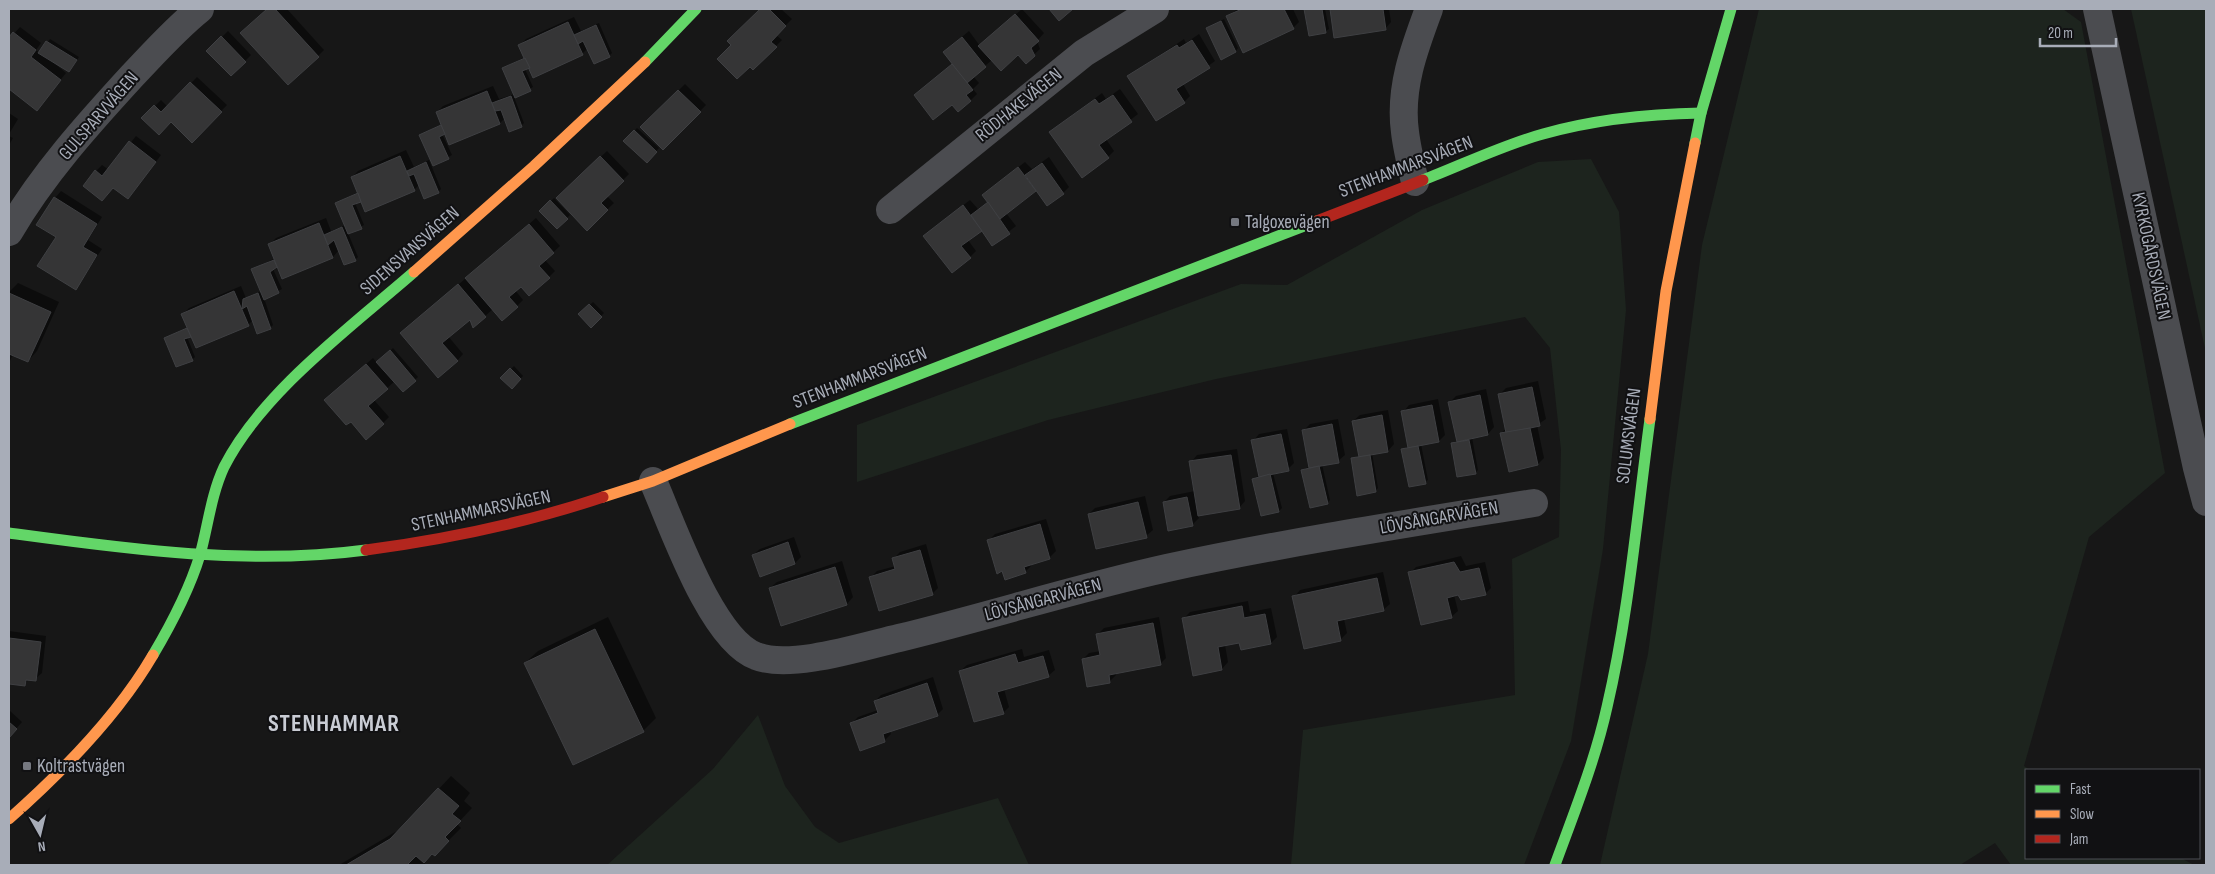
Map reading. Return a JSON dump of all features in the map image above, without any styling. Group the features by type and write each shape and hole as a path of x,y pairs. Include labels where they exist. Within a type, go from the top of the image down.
{"street":[{"name":"SIDENSVANSVÄGEN","path":"200,555 209,512 224,468 250,426 285,386 534,166 661,47 696,9"},
{"name":"RÖDHAKEVÄGEN","path":"890,210 1084,53 1154,9"},
{"path":"1414,182 1405,132 1404,96 1407,74 1429,9"},
{"name":"SOLUMSVÄGEN","path":"1555,865 1586,779 1607,708 1622,633 1666,291 1702,113 1731,9"},
{"name":"KYRKOGÅRDSVÄGEN","path":"2097,9 2196,468 2206,502"},
{"name":"GULSPARVVÄGEN","path":"9,232 21,211 95,116 185,14"},
{"name":"STENHAMMARSVÄGEN","path":"9,533 122,548 200,555 278,557 360,551 428,542 546,516 653,481 802,420 1542,134 1601,120 1647,114 1702,113"},
{"name":"LÖVSÅNGARVÄGEN","path":"653,481 695,579 720,622 737,643 756,656 777,660 827,655 910,635 1061,594 1260,548 1534,503"},
{"path":"9,819 41,791 74,755 144,670 180,609 200,555"}],"shaded area":[{"path":"1759,9 2063,9 2081,22 2165,473 2089,537 2024,766 2028,769 2025,769 2025,859 2183,859 2194,865 2011,865 1995,843 1960,865 1600,865 1648,654 1702,245"},
{"path":"2131,9 2206,9 2206,353"},
{"path":"1591,159 1619,212 1626,310 1603,549 1571,741 1524,865 1291,865 1303,730 1515,695 1512,559 1559,537 1561,450 1550,348 1525,317 1216,379 1048,420 857,482 857,425 1241,284 1287,285 1422,210 1538,162"},
{"path":"758,715 785,786 815,827 839,843 998,798 1029,865 607,865 713,769"}],"building":[{"path":"267,9 275,9 319,57 288,85 240,33"},
{"path":"760,9 769,9 786,26 771,42 777,47 753,70 750,67 737,79 717,59 731,45 727,41"},
{"path":"1049,9 1073,9 1059,21"},
{"path":"1242,9 1284,9 1294,29 1243,53 1226,16"},
{"path":"1304,9 1322,9 1326,33 1309,36"},
{"path":"1330,9 1383,9 1386,30 1334,38"},
{"path":"1015,14 1039,41 1031,48 1035,56 1026,64 1018,55 1001,71 978,46"},
{"path":"1221,21 1236,52 1221,60 1206,28"},
{"path":"568,22 583,55 533,78 518,45"},
{"path":"596,25 610,57 594,64 583,41 578,44 574,35"},
{"path":"13,32 36,50 31,57 61,80 37,111 9,89 9,37"},
{"path":"221,36 246,62 231,76 206,51"},
{"path":"962,37 986,67 967,83 943,52"},
{"path":"1192,40 1210,68 1176,89 1185,103 1156,121 1127,76 1177,45 1179,48"},
{"path":"46,41 77,60 69,72 38,53"},
{"path":"525,58 530,68 522,71 531,91 515,98 502,68"},
{"path":"952,64 973,90 966,95 971,101 958,112 952,105 933,120 914,95"},
{"path":"190,82 222,112 192,143 171,122 159,135 141,118 154,105 161,112"},
{"path":"678,90 701,112 663,150 640,127"},
{"path":"487,91 500,124 449,145 436,112"},
{"path":"1113,95 1132,122 1099,145 1109,158 1082,178 1049,132 1095,99 1099,104"},
{"path":"511,96 522,127 509,132 501,110 495,111 492,103"},
{"path":"441,125 445,134 439,137 449,159 433,166 419,135"},
{"path":"634,130 657,152 647,163 623,141"},
{"path":"129,141 156,162 128,199 113,188 102,201 83,186 95,170 102,176"},
{"path":"400,156 415,191 365,212 351,177"},
{"path":"600,156 624,181 601,203 608,210 587,231 556,198"},
{"path":"426,162 439,193 424,199 414,174 409,176 407,171"},
{"path":"1042,163 1064,194 1047,206 1025,175"},
{"path":"1018,167 1036,191 1000,219 982,195"},
{"path":"358,193 361,202 352,205 362,229 348,234 335,203"},
{"path":"54,197 97,224 83,247 97,255 76,290 37,266 56,237 36,225"},
{"path":"550,200 568,219 557,229 539,211"},
{"path":"988,202 1010,234 992,246 971,215"},
{"path":"963,205 982,231 961,246 971,258 952,273 923,236"},
{"path":"319,223 333,258 282,279 268,244"},
{"path":"529,224 554,253 539,266 550,278 529,296 521,287 509,297 518,307 502,321 465,278"},
{"path":"342,227 356,261 344,265 334,240 328,245 324,235"},
{"path":"274,260 277,267 270,272 279,293 264,300 251,269"},
{"path":"458,284 486,317 473,328 470,320 442,343 458,361 438,378 400,333"},
{"path":"234,291 249,326 196,348 181,314"},
{"path":"9,293 51,312 28,362 9,354"},
{"path":"258,293 271,329 257,334 247,306 242,309 243,299"},
{"path":"589,304 602,317 591,328 578,314"},
{"path":"187,328 191,337 184,339 193,361 176,367 164,338"},
{"path":"390,350 416,381 403,392 376,362"},
{"path":"366,364 388,389 368,406 384,424 366,440 351,422 346,425 324,400"},
{"path":"510,368 521,379 512,389 500,378"},
{"path":"1532,387 1540,426 1506,433 1498,394"},
{"path":"1480,395 1488,435 1457,442 1448,402"},
{"path":"1432,405 1439,442 1408,448 1401,411"},
{"path":"1382,415 1388,452 1359,457 1352,421"},
{"path":"1332,424 1339,463 1309,468 1302,430"},
{"path":"1530,428 1538,465 1509,472 1500,433"},
{"path":"1281,434 1289,471 1259,477 1251,440"},
{"path":"1469,440 1476,474 1457,477 1451,443"},
{"path":"1418,446 1426,484 1409,487 1401,449"},
{"path":"1231,455 1240,509 1198,516 1189,461"},
{"path":"1370,455 1376,492 1357,496 1351,458"},
{"path":"1319,466 1328,504 1310,508 1301,470"},
{"path":"1270,474 1279,512 1261,516 1252,479"},
{"path":"1187,497 1193,526 1168,531 1163,502"},
{"path":"1138,502 1147,538 1096,549 1088,514"},
{"path":"1040,524 1050,559 1024,567 1026,573 1005,580 1002,571 997,574 987,540"},
{"path":"788,542 795,564 760,577 752,555"},
{"path":"920,550 933,595 879,611 869,577 895,569 892,558"},
{"path":"1454,562 1460,572 1479,568 1486,595 1461,600 1458,595 1447,598 1452,618 1421,625 1408,572"},
{"path":"835,567 847,605 781,626 769,588"},
{"path":"1377,578 1384,611 1337,621 1341,641 1304,649 1292,596"},
{"path":"1242,606 1244,618 1265,614 1271,644 1241,650 1239,643 1218,647 1222,670 1193,676 1182,618"},
{"path":"1153,623 1161,665 1109,675 1110,683 1087,687 1082,659 1100,655 1096,634"},
{"path":"595,629 644,732 573,765 524,663"},
{"path":"9,638 41,642 36,681 26,680 25,686 9,684"},
{"path":"1015,654 1018,663 1043,656 1049,677 997,692 1004,714 974,722 959,671"},
{"path":"927,683 938,716 883,734 885,742 860,751 850,723 878,713 874,701"},
{"path":"9,722 17,729 9,738"},
{"path":"438,788 459,806 452,814 461,821 445,837 449,841 435,856 432,854 424,863 416,856 407,865 346,865 390,839"}],"traffic: fast":[{"path":"645,62 696,9"},
{"path":"1695,143 1701,113 1731,9"},
{"path":"1423,180 1513,144 1563,129 1622,118 1701,113"},
{"path":"790,424 1317,221"},
{"path":"153,655 191,581 200,555 220,478 240,439 284,387 310,362 414,272"},
{"path":"1555,865 1584,787 1615,672 1632,564 1650,419"},
{"path":"9,533 187,554 277,556 321,555 366,550"}],"traffic: slow":[{"path":"414,272 534,166 645,62"},
{"path":"1650,419 1666,291 1695,143"},
{"path":"603,497 653,481 790,424"},
{"path":"9,819 68,763 106,721 153,655"}],"traffic: jam":[{"path":"1317,221 1423,180"},
{"path":"366,550 486,529 545,515 603,497"}],"place":[{"name":"Talgoxevägen","path":"1235,222"},
{"name":"Koltrastvägen","path":"27,766"}],"district":[{"name":"STENHAMMAR","path":"334,723"}]}
